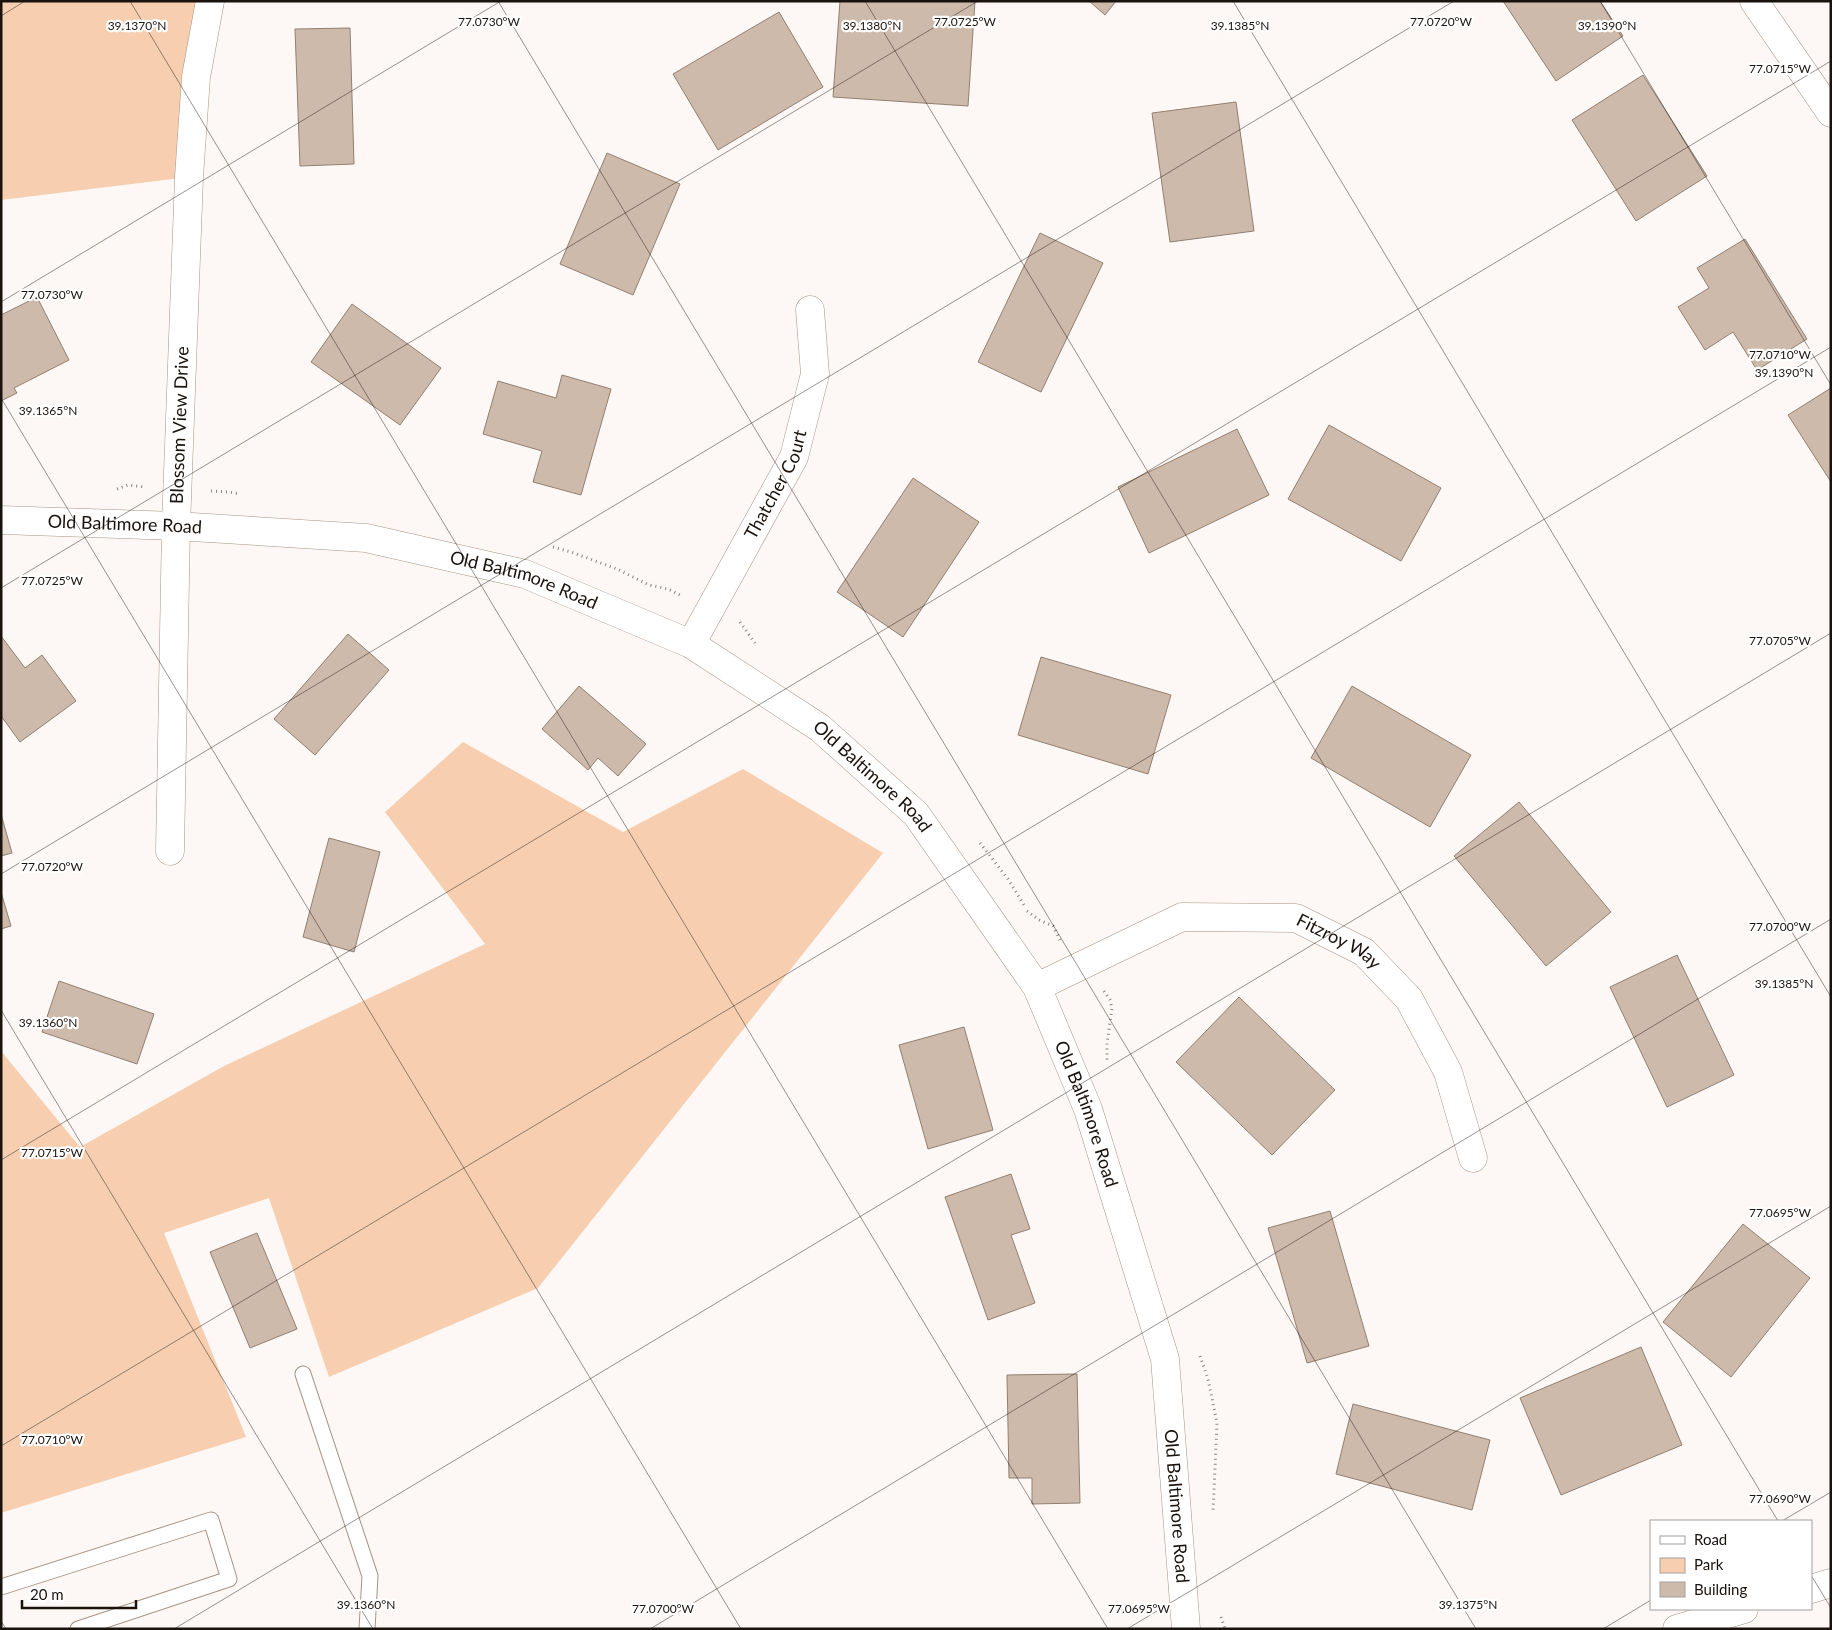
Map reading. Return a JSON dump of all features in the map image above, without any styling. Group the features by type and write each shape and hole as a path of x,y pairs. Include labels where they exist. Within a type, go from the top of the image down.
{"street":[{"name":"Blossom View Drive","path":"170,851 176,526 189,167 196,77 210,1"},
{"path":"1754,1 1831,113"},
{"name":"Thatcher Court","path":"691,644 794,457 815,374 810,310"},
{"name":"Old Baltimore Road","path":"1,520 176,526 366,538 525,574 691,644 820,728 916,814 1037,987 1088,1109 1165,1359 1186,1629"},
{"name":"Fitzroy Way","path":"1037,987 1182,917 1296,918 1364,952 1409,999 1448,1072 1473,1158"},
{"path":"1812,1589 1831,1583"},
{"path":"1677,1629 1741,1610"}],"lane":[{"path":"303,1374 370,1576 367,1629"},
{"path":"1,1587 211,1520 229,1579 78,1629"}],"path":[{"path":"111,490 128,485 178,490 229,492 247,496"},
{"path":"552,547 617,569 649,585 668,589 710,610 742,622 755,643"},
{"path":"976,838 1008,879 1028,912 1039,920 1053,926 1086,993 1102,987 1110,1000 1112,1008 1107,1044 1107,1069"},
{"path":"1200,1355 1208,1379 1217,1423 1213,1518"},
{"path":"1219,1611 1224,1629"}],"green space":[{"path":"1,1 210,1 189,177 1,200"},
{"path":"463,742 623,832 743,769 883,853 538,1288 329,1377 269,1198 164,1233 246,1437 1,1513 1,1051 80,1147 224,1066 485,944 385,812"}],"building":[{"path":"840,1 975,1 968,106 833,97"},
{"path":"1089,1 1116,1 1105,15"},
{"path":"1503,1 1600,1 1623,36 1556,81"},
{"path":"779,12 823,87 718,150 673,74"},
{"path":"350,28 354,164 300,166 295,29"},
{"path":"1643,75 1707,176 1636,221 1572,120"},
{"path":"1236,102 1254,231 1170,242 1152,113"},
{"path":"607,153 680,184 633,295 560,264"},
{"path":"1040,233 1103,263 1041,392 978,362"},
{"path":"1745,239 1807,339 1757,370 1733,332 1705,350 1678,307 1709,288 1697,268"},
{"path":"37,297 69,360 14,388 17,393 1,401 1,315"},
{"path":"352,304 441,368 400,425 311,362"},
{"path":"562,375 611,389 581,495 533,482 542,451 483,434 498,381 556,398"},
{"path":"1831,388 1831,482 1788,415"},
{"path":"1329,425 1441,488 1401,561 1288,499"},
{"path":"1237,429 1269,495 1149,553 1118,487"},
{"path":"913,478 979,522 903,637 837,592"},
{"path":"348,634 389,670 315,755 274,719"},
{"path":"1,636 25,668 42,655 76,701 20,742 1,716"},
{"path":"1041,657 1171,695 1148,774 1018,735"},
{"path":"579,686 646,744 618,776 598,758 588,770 542,729"},
{"path":"1352,686 1471,755 1430,827 1311,758"},
{"path":"1519,802 1611,912 1546,966 1454,856"},
{"path":"1,814 12,853 1,856"},
{"path":"329,838 380,852 354,952 303,937"},
{"path":"1,892 11,926 1,929"},
{"path":"1677,955 1734,1075 1667,1107 1610,987"},
{"path":"59,981 154,1014 137,1064 42,1032"},
{"path":"1239,997 1335,1090 1272,1155 1176,1062"},
{"path":"964,1027 993,1130 928,1149 899,1045"},
{"path":"1011,1174 1030,1229 1011,1235 1035,1303 988,1320 945,1197"},
{"path":"1330,1211 1369,1346 1307,1363 1268,1228"},
{"path":"1743,1224 1810,1278 1731,1377 1663,1322"},
{"path":"257,1233 297,1329 250,1348 210,1252"},
{"path":"1641,1347 1682,1445 1561,1495 1520,1398"},
{"path":"1077,1374 1080,1503 1032,1504 1032,1478 1009,1478 1007,1375"},
{"path":"1353,1404 1490,1440 1472,1510 1336,1474"}]}
